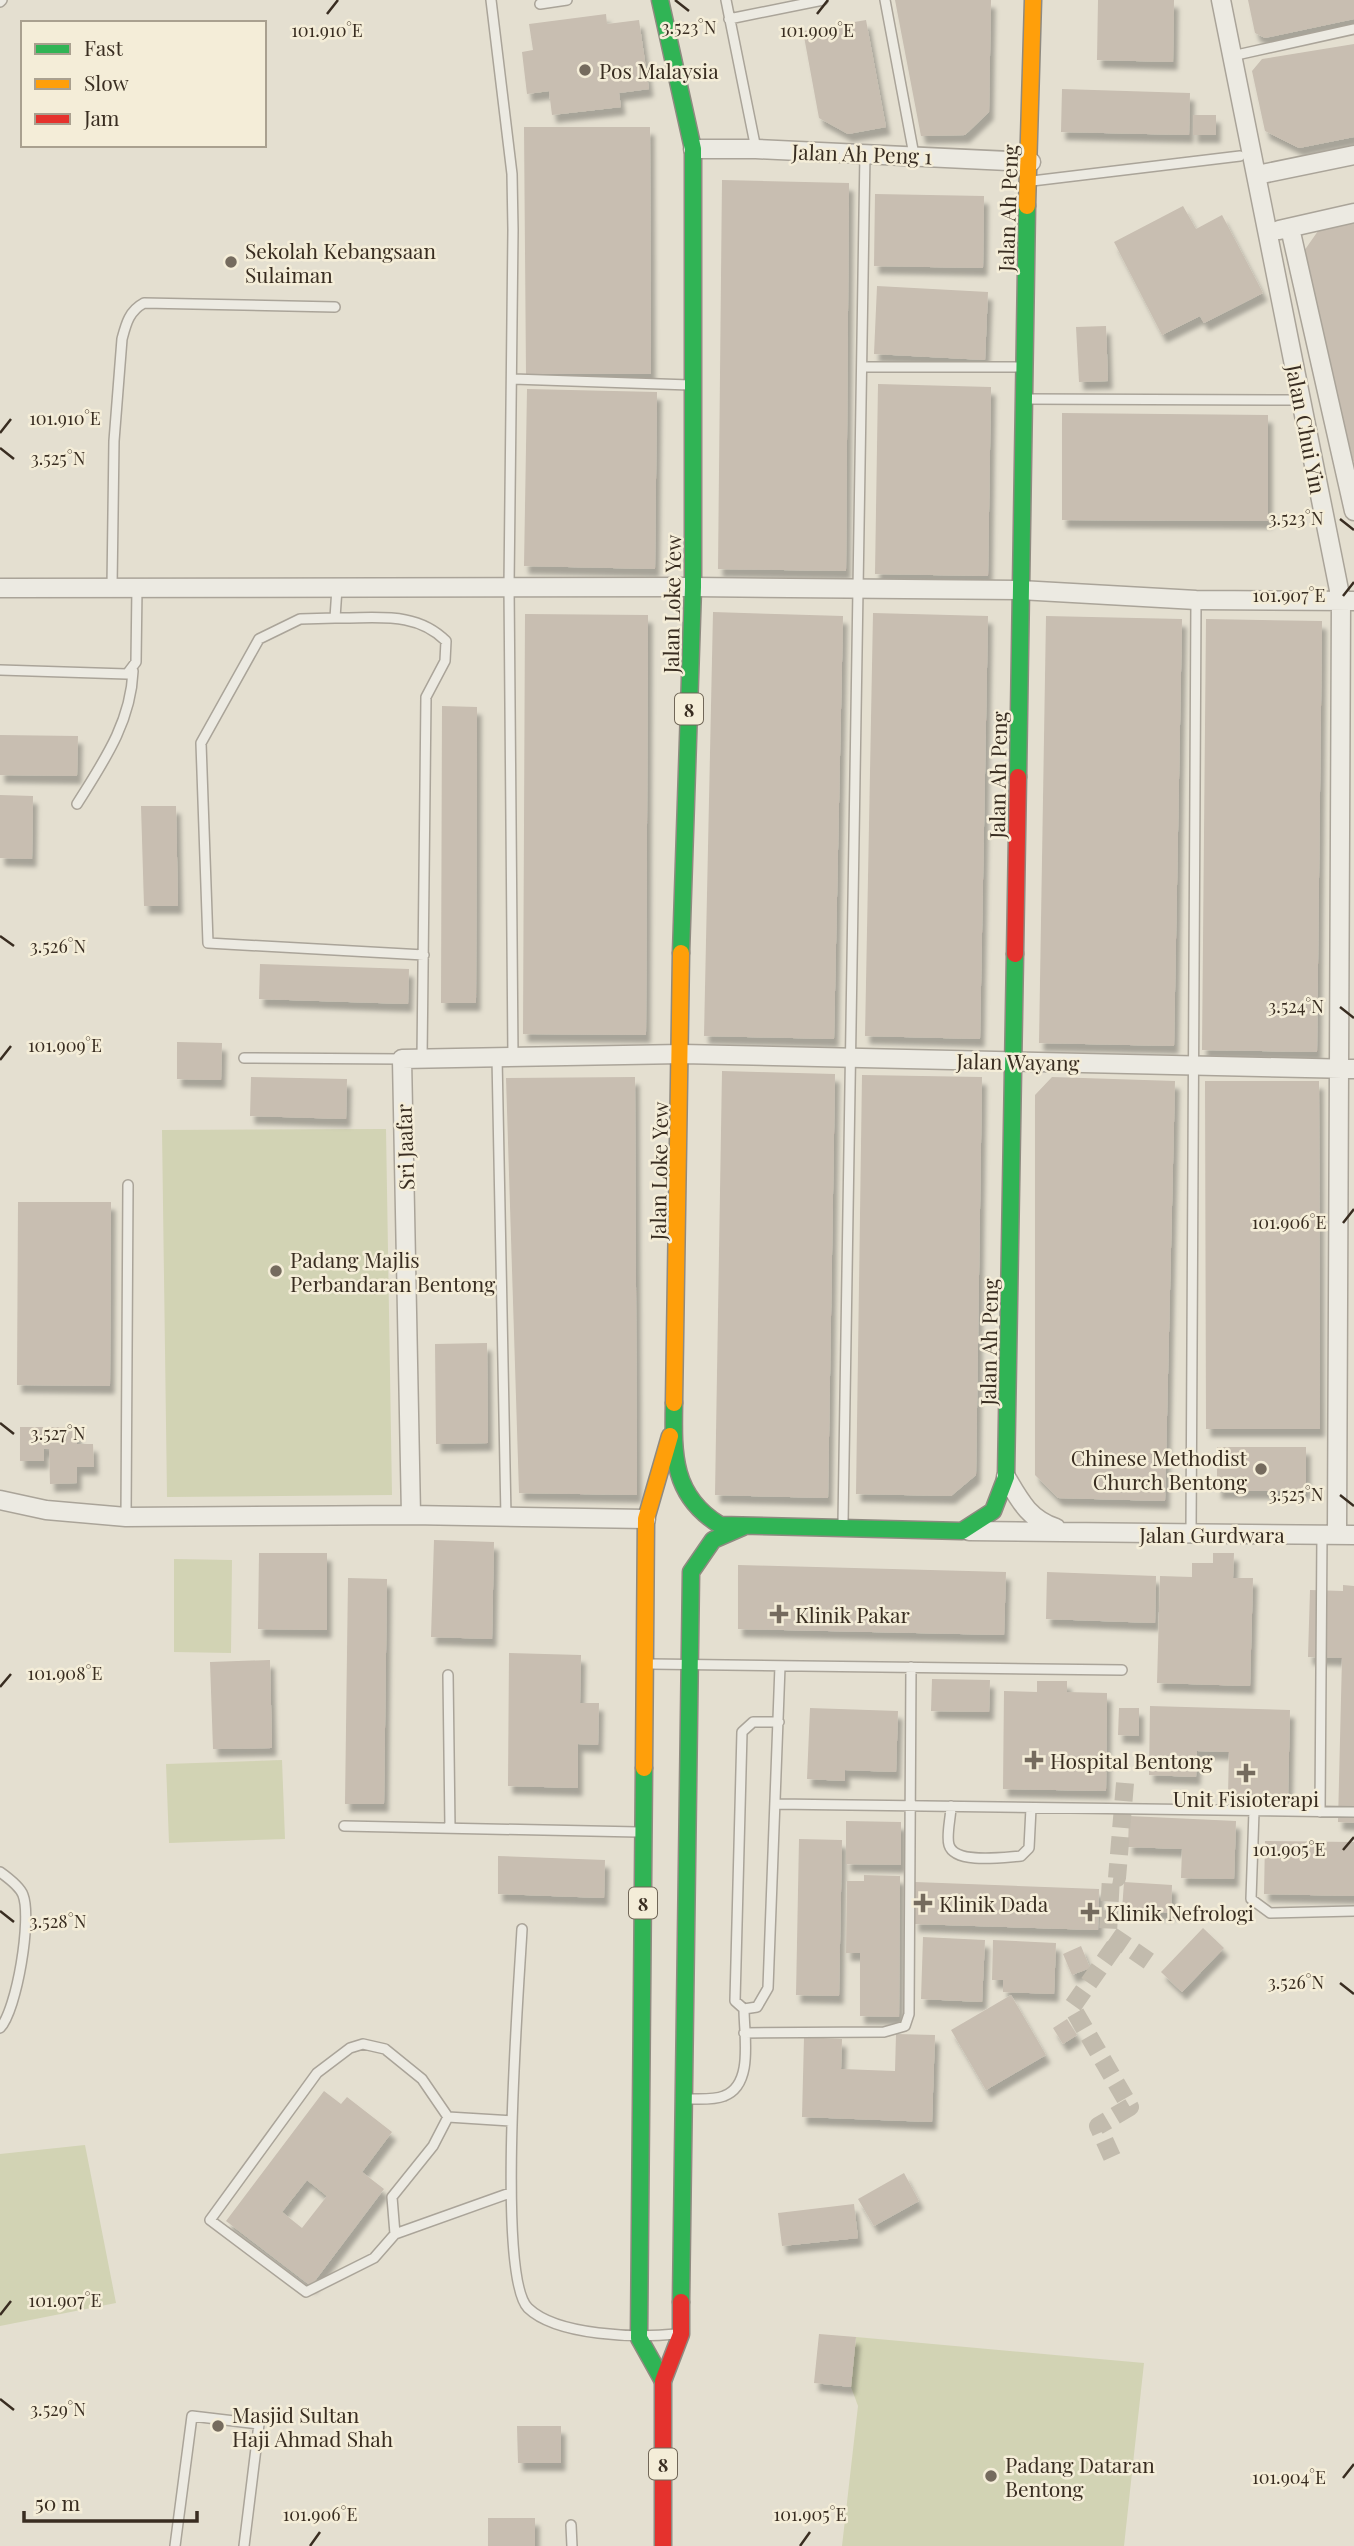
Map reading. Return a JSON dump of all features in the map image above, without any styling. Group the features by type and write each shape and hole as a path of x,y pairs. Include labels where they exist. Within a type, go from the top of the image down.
{"main road":[{"name":"Jalan Loke Yew","path":"660,0 693,149 694,587 683,852 682,1054 674,1422"},
{"name":"Jalan Ah Peng","path":"962,1531 987,1518 999,1503 1006,1477 1015,1060 1021,367 1031,181 1033,0"},
{"name":"8","path":"663,2381 639,2338 646,1519 674,1422"},
{"path":"674,1422 681,1486 692,1507 720,1525 962,1531"},
{"name":"8","path":"663,2546 663,2381 681,2334 691,1572 713,1540 743,1527"}],"street":[{"name":"Jalan Chui Yin","path":"1221,0 1302,400 1347,601 1346,1069 1337,1535"},
{"name":"Jalan Ah Peng 1","path":"693,149 865,153 1031,162"},
{"path":"1257,175 1354,155"},
{"path":"1269,232 1354,213"},
{"path":"1290,228 1354,511"},
{"path":"0,588 509,586 859,591 1020,590 1196,600 1347,601"},
{"path":"402,1059 682,1054"},
{"name":"Jalan Wayang","path":"682,1054 850,1060 1015,1060 1346,1069"},
{"name":"Sri Jaafar","path":"402,1059 411,1515"},
{"path":"1006,1477 1024,1508 1037,1522 1070,1533"},
{"path":"0,1500 47,1510 126,1517 411,1515 646,1519"},
{"name":"Jalan Gurdwara","path":"962,1531 1337,1535"}],"lane":[{"path":"491,0 512,174 513,380 505,1057 506,1517"},
{"path":"540,4 566,0"},
{"path":"726,0 756,149"},
{"path":"729,19 823,0"},
{"path":"885,0 914,155"},
{"path":"1232,56 1354,29"},
{"path":"843,1529 865,153"},
{"path":"1031,181 1240,156"},
{"path":"113,587 114,441 122,339 126,323 136,307 144,303 335,307"},
{"path":"862,367 1021,367"},
{"path":"513,380 693,386"},
{"path":"1021,398 1302,400"},
{"path":"335,618 337,587"},
{"path":"77,804 112,747 132,696 132,671 136,662 137,588"},
{"path":"1191,1533 1196,600"},
{"path":"422,1059 424,955 426,697 445,661 446,641 433,628 416,620 300,620 259,639 201,743 208,943 424,955"},
{"path":"0,670 121,676 132,671"},
{"path":"244,1058 402,1059"},
{"path":"126,1517 128,1185"},
{"path":"1320,1812 1337,1535"},
{"path":"645,1664 1122,1670"},
{"path":"744,2009 758,2007 768,1988 780,1666"},
{"path":"744,2033 884,2032 905,2026 909,2014 911,1668"},
{"path":"448,1675 450,1828"},
{"path":"685,2100 721,2098 740,2084 744,2009 735,2001 742,1732 753,1722 779,1722"},
{"path":"776,1804 1354,1812"},
{"path":"951,1807 949,1845 956,1854 965,1858 1021,1856 1029,1848 1031,1808"},
{"path":"1254,1811 1251,1899 1259,1908 1270,1913 1354,1911"},
{"path":"344,1826 643,1832"},
{"path":"0,1872 23,1893 27,1922 10,2012 0,2028"},
{"path":"522,1929 510,2193 519,2290 527,2307 552,2324 639,2338 681,2334"},
{"path":"448,2117 422,2079 385,2049 363,2044 350,2048 317,2073 210,2220 306,2292 374,2258 395,2234 510,2193"},
{"path":"448,2117 512,2121"},
{"path":"395,2234 392,2197 433,2146 448,2117"},
{"path":"175,2546 192,2416 259,2424 244,2546"},
{"path":"571,2525 572,2546"}],"green space":[{"name":"Padang Majlis Perbandaran Bentong","path":"386,1129 392,1495 167,1497 162,1130"},
{"path":"174,1559 232,1560 231,1653 174,1652"},
{"path":"282,1760 285,1839 169,1843 166,1764"},
{"path":"85,2145 116,2303 0,2326 0,2154"},
{"name":"Padang Dataran Bentong","path":"856,2337 1144,2363 1124,2546 842,2546 858,2406 851,2387"}],"building":[{"path":"895,0 991,0 989,112 965,135 921,136"},
{"path":"1098,0 1174,0 1173,62 1097,60"},
{"path":"1248,0 1354,0 1354,19 1265,38 1255,33"},
{"name":"Pos Malaysia","path":"606,14 607,24 639,20 649,89 619,93 621,107 552,115 549,91 527,94 522,52 533,50 529,24"},
{"path":"866,20 886,127 848,134 819,118 803,31"},
{"path":"1354,44 1354,137 1299,148 1265,131 1252,71 1262,59"},
{"path":"1062,89 1190,93 1189,135 1061,132"},
{"path":"1193,115 1216,115 1216,135 1193,135"},
{"path":"524,127 650,127 651,374 526,374"},
{"path":"722,180 849,183 846,571 718,569"},
{"path":"875,194 984,196 983,268 874,266"},
{"path":"1183,206 1196,229 1222,215 1263,293 1204,323 1200,316 1162,335 1114,242"},
{"path":"1354,223 1353,461 1304,251 1318,231"},
{"path":"877,286 988,292 985,360 874,354"},
{"path":"1106,326 1108,381 1079,382 1076,327"},
{"path":"878,384 991,387 988,576 875,574"},
{"path":"527,389 657,392 655,569 524,566"},
{"path":"1062,413 1268,415 1268,521 1062,520"},
{"path":"713,612 843,616 834,1039 704,1036"},
{"path":"873,613 988,616 980,1039 865,1036"},
{"path":"525,614 648,615 646,1035 523,1034"},
{"path":"1046,616 1182,619 1174,1046 1039,1043"},
{"path":"1206,619 1322,621 1317,1052 1202,1050"},
{"path":"442,706 477,707 476,1003 441,1003"},
{"path":"0,735 78,736 77,776 0,775"},
{"path":"0,795 33,796 32,859 0,858"},
{"path":"141,806 176,806 178,906 144,906"},
{"path":"260,964 409,969 408,1004 259,999"},
{"path":"177,1042 222,1043 221,1080 177,1079"},
{"path":"722,1071 835,1074 828,1498 715,1495"},
{"path":"862,1075 982,1077 976,1475 951,1496 856,1494"},
{"path":"251,1077 347,1079 346,1119 250,1116"},
{"path":"635,1077 637,1495 519,1493 506,1078"},
{"path":"1052,1077 1175,1081 1165,1501 1058,1498 1035,1475 1035,1095"},
{"path":"1205,1081 1319,1081 1320,1429 1206,1429"},
{"path":"18,1202 111,1202 110,1386 17,1385"},
{"path":"487,1343 488,1443 436,1444 435,1344"},
{"path":"20,1427 43,1427 43,1441 48,1440 48,1427 77,1427 77,1444 93,1444 94,1467 77,1467 77,1483 50,1484 49,1449 44,1449 44,1461 20,1461"},
{"name":"Chinese Methodist Church Bentong","path":"1217,1447 1306,1447 1306,1491 1217,1491"},
{"path":"434,1540 494,1542 492,1639 431,1637"},
{"path":"259,1553 327,1553 327,1630 258,1629"},
{"path":"1213,1553 1234,1553 1233,1578 1253,1578 1250,1686 1157,1683 1160,1576 1192,1577 1192,1563 1213,1563"},
{"path":"738,1565 1006,1572 1004,1635 738,1629"},
{"path":"1047,1572 1156,1576 1155,1623 1046,1619"},
{"path":"348,1578 387,1579 384,1804 345,1804"},
{"path":"1343,1585 1354,1586 1354,1823 1338,1822 1342,1658 1308,1657 1310,1590 1343,1591"},
{"path":"509,1653 581,1655 580,1703 599,1703 598,1745 578,1744 578,1788 508,1786"},
{"path":"270,1660 272,1748 213,1749 210,1662"},
{"path":"932,1679 990,1680 989,1712 931,1711"},
{"path":"1037,1681 1067,1681 1067,1692 1107,1693 1106,1791 1003,1789 1004,1691 1037,1692"},
{"path":"1150,1706 1290,1710 1288,1796 1228,1794 1229,1752 1197,1751 1196,1777 1149,1775"},
{"path":"810,1708 898,1711 896,1772 845,1770 845,1781 807,1779"},
{"path":"1119,1708 1139,1708 1139,1736 1118,1735"},
{"path":"1129,1816 1236,1821 1234,1879 1181,1878 1182,1849 1128,1847"},
{"path":"846,1821 901,1822 901,1865 846,1864"},
{"path":"799,1839 842,1840 839,1996 796,1995"},
{"path":"1265,1841 1354,1842 1354,1896 1264,1894"},
{"path":"498,1856 605,1860 604,1898 498,1894"},
{"path":"864,1875 900,1876 899,2017 860,2016 860,1953 846,1953 847,1881 864,1881"},
{"path":"915,1882 1099,1889 1098,1930 914,1924"},
{"path":"1124,1882 1172,1885 1171,1913 1122,1910"},
{"path":"1203,1928 1224,1948 1182,1992 1161,1972"},
{"path":"923,1937 985,1940 982,2002 921,1999"},
{"path":"993,1940 1056,1943 1054,1994 1003,1992 1003,1980 992,1980"},
{"path":"1081,1946 1090,1968 1072,1975 1063,1954"},
{"path":"1011,1995 1046,2055 986,2090 951,2030"},
{"path":"1067,2019 1077,2035 1063,2044 1053,2028"},
{"path":"896,2034 935,2035 932,2122 802,2117 804,2037 842,2039 841,2069 895,2071"},
{"path":"324,2091 341,2104 347,2097 392,2132 362,2172 384,2189 311,2286 226,2221","holes":["307,2180 327,2196 302,2228 282,2212"]},
{"path":"904,2173 919,2201 874,2226 858,2199"},
{"path":"854,2204 858,2238 782,2246 778,2213"},
{"path":"819,2334 856,2337 851,2387 814,2383"},
{"path":"517,2426 561,2426 561,2463 518,2463"},
{"path":"488,2518 535,2518 535,2546 488,2546"}],"tunnel":[{"path":"1125,1783 1117,1878 1111,1877 1108,1933 1156,1966"},
{"path":"1112,2157 1098,2126 1130,2107 1072,2007 1119,1940"}],"traffic: fast":[{"path":"660,0 693,149 693,587 681,953"},
{"path":"1018,777 1027,206"},
{"path":"674,1403 675,1456 684,1487 704,1514 720,1525 962,1531 993,1511 1006,1477 1015,954"},
{"path":"681,2302 691,1572 713,1540 743,1527"},
{"path":"644,1768 639,2338 663,2381"}],"traffic: slow":[{"path":"1027,206 1033,0"},
{"path":"674,1403 681,953"},
{"path":"644,1768 646,1519 670,1436"}],"traffic: jam":[{"path":"1015,954 1018,777"},
{"path":"663,2546 663,2381 681,2334 681,2302"}],"place":[{"name":"Pos Malaysia","path":"585,70"},
{"name":"Sekolah Kebangsaan Sulaiman","path":"231,262"},
{"name":"Padang Majlis Perbandaran Bentong","path":"276,1271"},
{"name":"Chinese Methodist Church Bentong","path":"1261,1469"},
{"name":"Klinik Pakar","path":"779,1614"},
{"name":"Hospital Bentong","path":"1034,1760"},
{"name":"Unit Fisioterapi","path":"1246,1773"},
{"name":"Klinik Dada","path":"923,1903"},
{"name":"Klinik Nefrologi","path":"1090,1912"},
{"name":"Masjid Sultan Haji Ahmad Shah","path":"218,2426"},
{"name":"Padang Dataran Bentong","path":"991,2476"}]}
